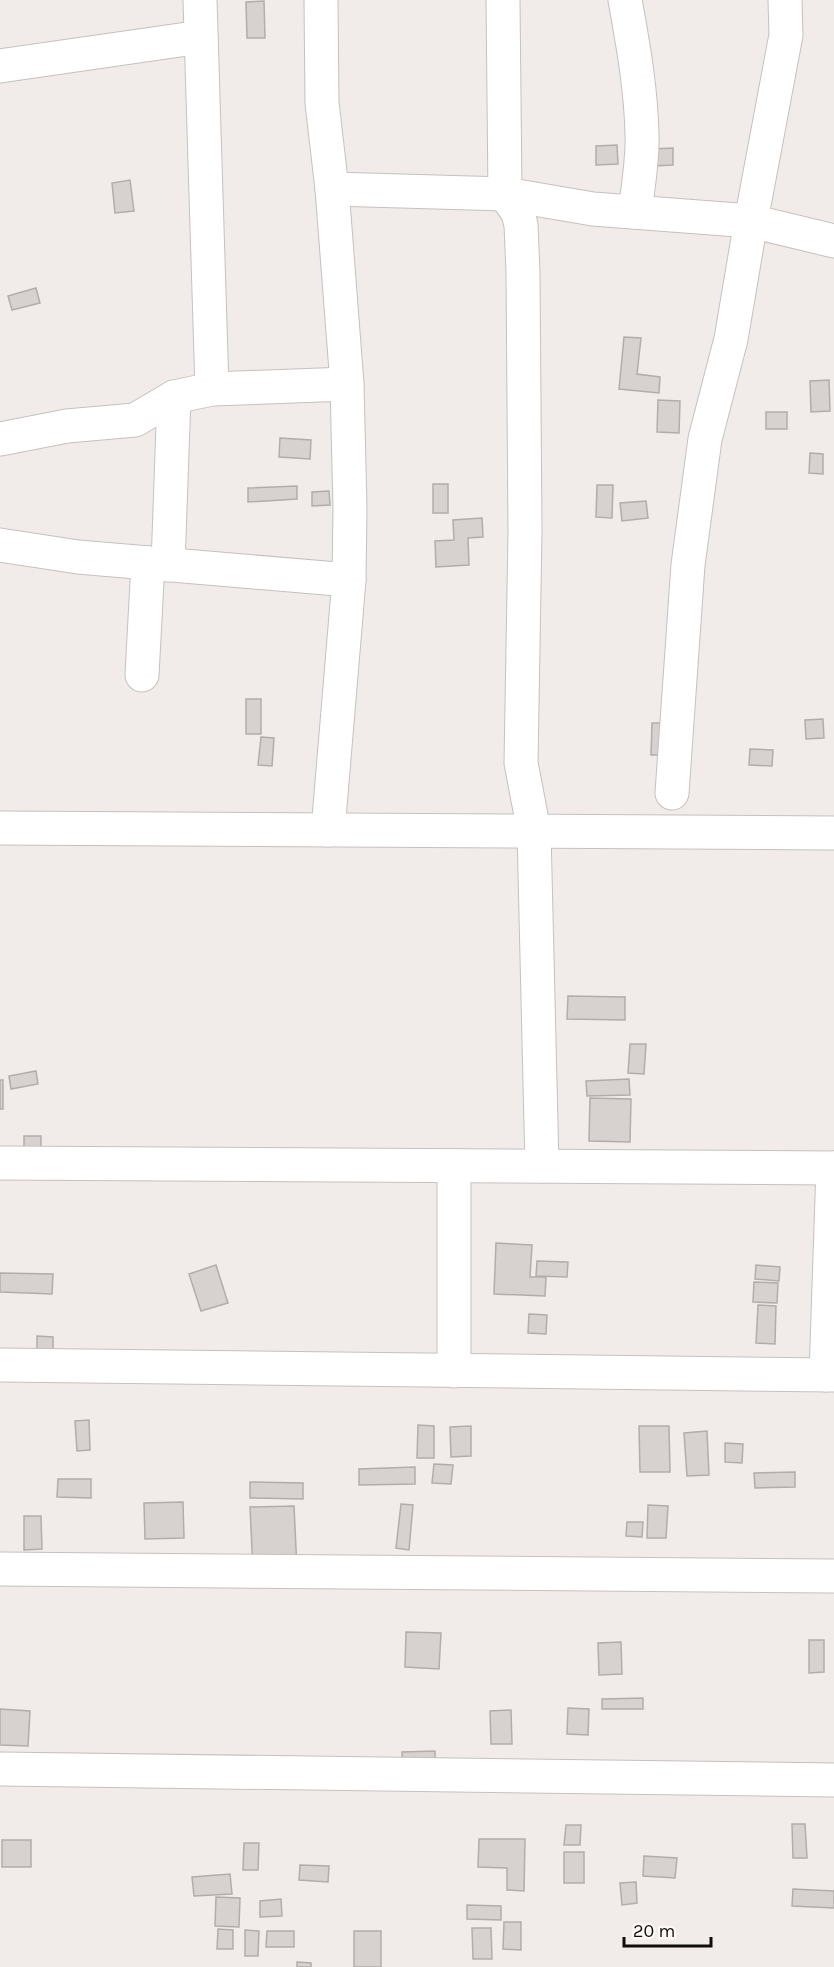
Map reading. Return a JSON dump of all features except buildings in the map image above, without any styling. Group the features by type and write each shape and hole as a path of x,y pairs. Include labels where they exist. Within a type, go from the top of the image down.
{"street":[{"path":"200,0 212,389"},
{"path":"321,0 322,103 332,189 347,384 350,508 349,580 328,830"},
{"path":"503,0 505,194 518,213 521,225 523,272 525,531 522,763 534,831 542,1166"},
{"path":"626,0 640,98 642,136 635,212"},
{"path":"672,793 688,565 705,439 731,339 786,34 785,0"},
{"path":"0,66 201,37"},
{"path":"332,189 505,194 592,209 751,221 834,241"},
{"path":"0,439 67,426 135,420 174,397 212,389 347,384"},
{"path":"142,675 158,564 174,397"},
{"path":"0,545 78,556 349,580"},
{"path":"0,828 834,833"},
{"path":"0,1163 833,1168 830,1375 0,1365"},
{"path":"454,1166 454,1371"},
{"path":"0,1569 834,1576"},
{"path":"0,1769 834,1780"}]}
